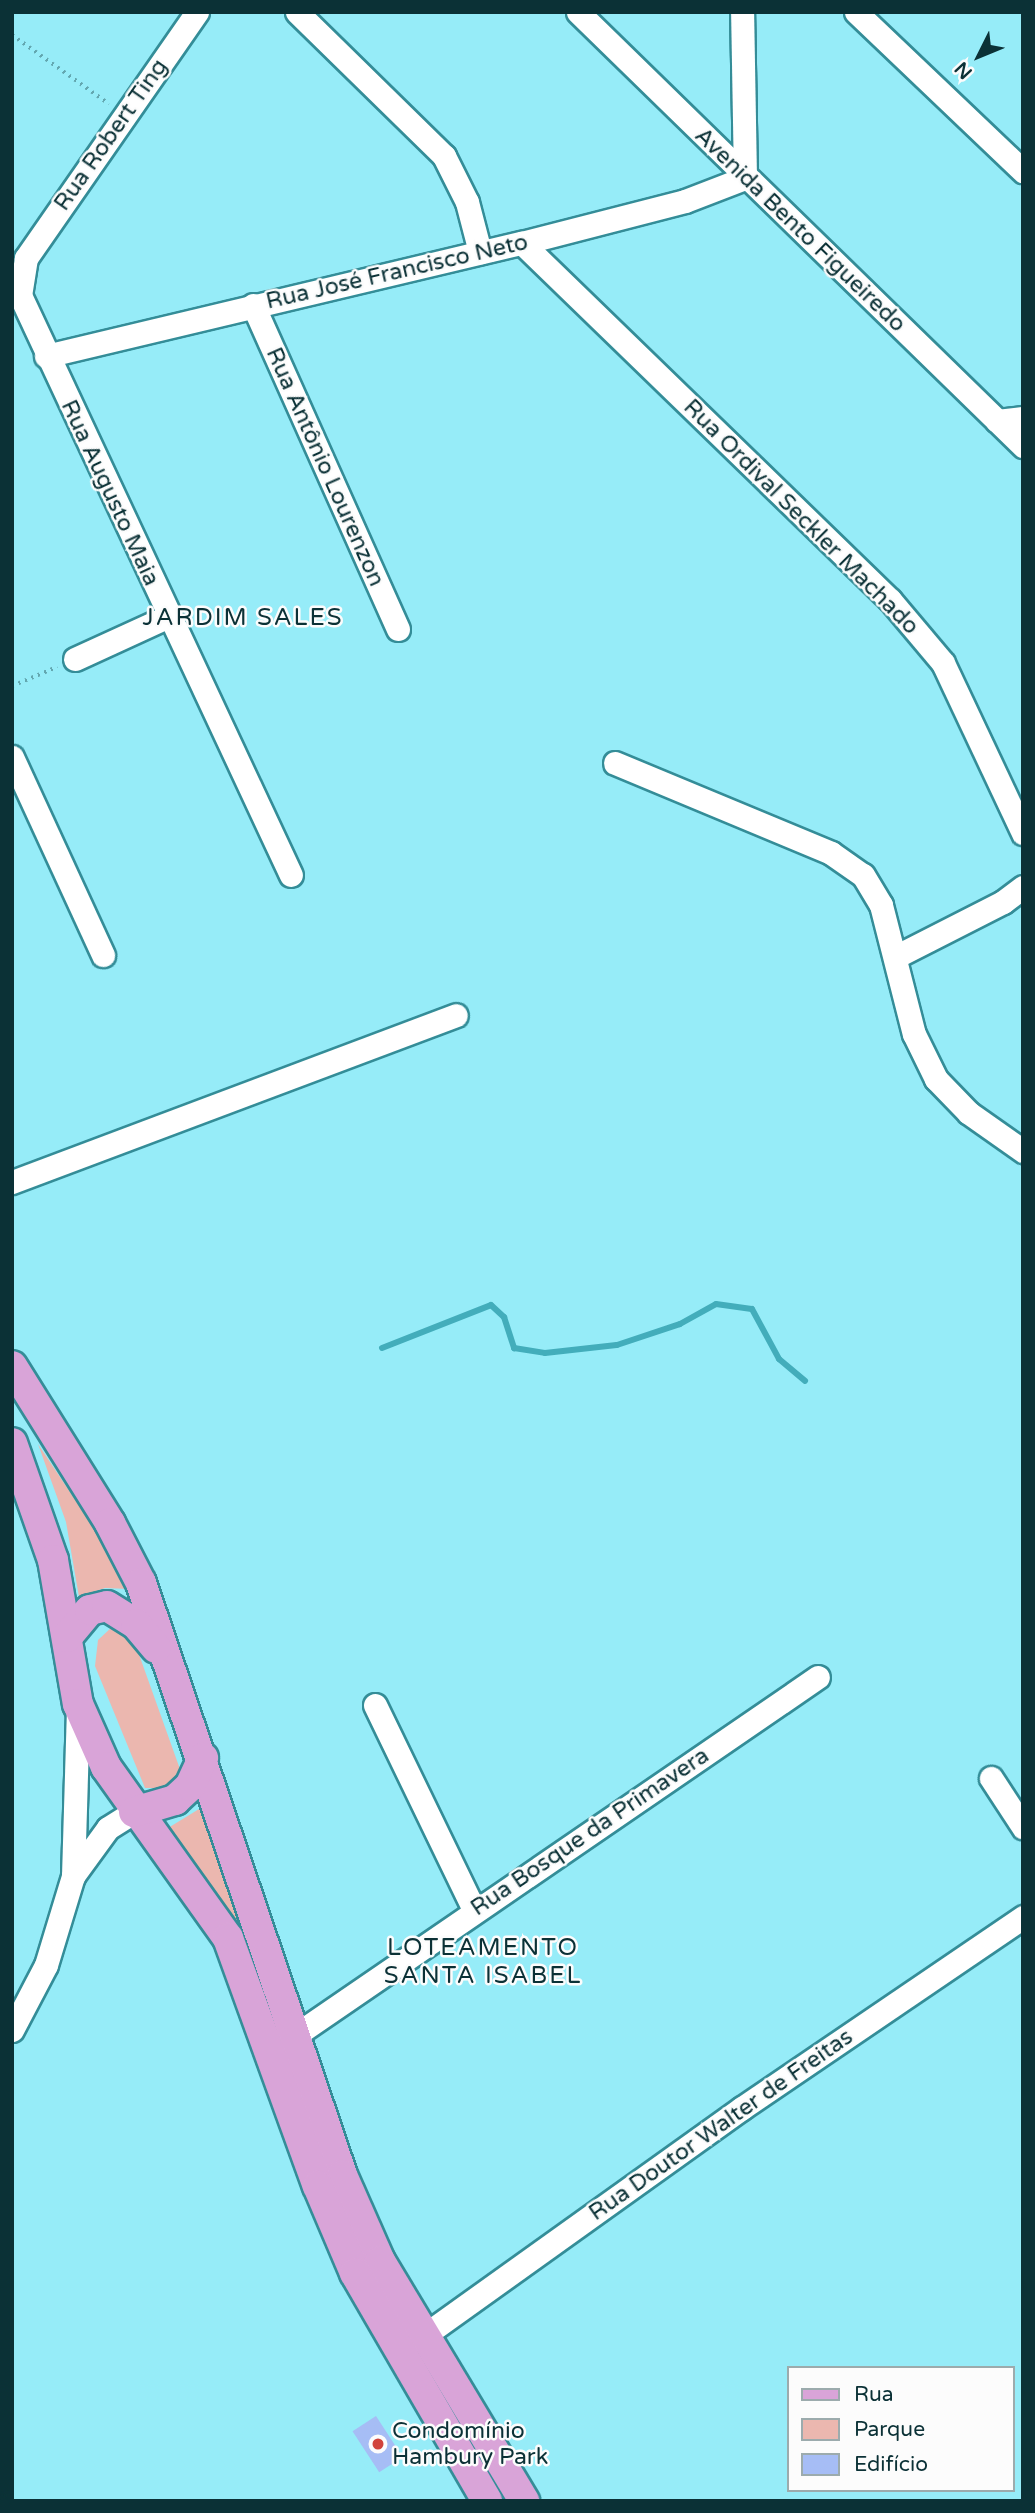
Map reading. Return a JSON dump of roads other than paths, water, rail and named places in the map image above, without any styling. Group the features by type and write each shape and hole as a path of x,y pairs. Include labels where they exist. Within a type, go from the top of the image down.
{"main road":[{"path":"12,1366 110,1523 141,1583 342,2175 380,2261 422,2337 524,2501"},
{"path":"12,1443 24,1498 53,1560 78,1704 106,1767 134,1812 228,1938 318,2186 355,2273 487,2501"},
{"path":"67,1637 90,1610 107,1606 136,1624 165,1659"},
{"path":"134,1812 175,1800 190,1786 202,1758"}],"street":[{"name":"Rua Robert Ting","path":"26,258 197,12"},
{"path":"297,12 444,156 467,202 480,252"},
{"name":"Avenida Bento Figueiredo","path":"578,12 745,178 1023,446"},
{"path":"742,12 745,178"},
{"path":"856,12 1023,171"},
{"name":"Rua José Francisco Neto","path":"46,356 522,243 685,201 745,178"},
{"name":"Rua Ordival Seckler Machado","path":"522,243 890,600 943,663 1023,833"},
{"name":"Rua Augusto Maia","path":"26,258 20,295 46,356 291,874"},
{"name":"Rua Antônio Lourenzon","path":"253,305 398,629"},
{"path":"997,421 1023,418"},
{"path":"75,659 169,616"},
{"path":"12,757 103,955"},
{"path":"615,763 831,853 863,875 881,905 897,956 914,1034 936,1079 969,1113 1023,1151"},
{"path":"897,956 1003,902 1023,887"},
{"path":"12,1182 456,1015"},
{"name":"Rua Bosque da Primavera","path":"294,2036 474,1910 818,1677"},
{"path":"12,2030 46,1965 73,1876 78,1704"},
{"path":"375,1705 474,1910"},
{"path":"991,1778 1023,1827"},
{"path":"73,1876 108,1828 134,1812"},
{"name":"Rua Doutor Walter de Freitas","path":"422,2337 741,2108 1023,1917"}],"waterway":[{"path":"382,1348 491,1305 504,1317 514,1348 545,1353 617,1345 680,1324 716,1304 752,1309 779,1359 805,1381"}],"place":[{"name":"Condomínio Hambury Park","path":"378,2444"}],"district":[{"name":"JARDIM SALES","path":"243,618"},
{"name":"LOTEAMENTO SANTA ISABEL","path":"483,1962"}]}
